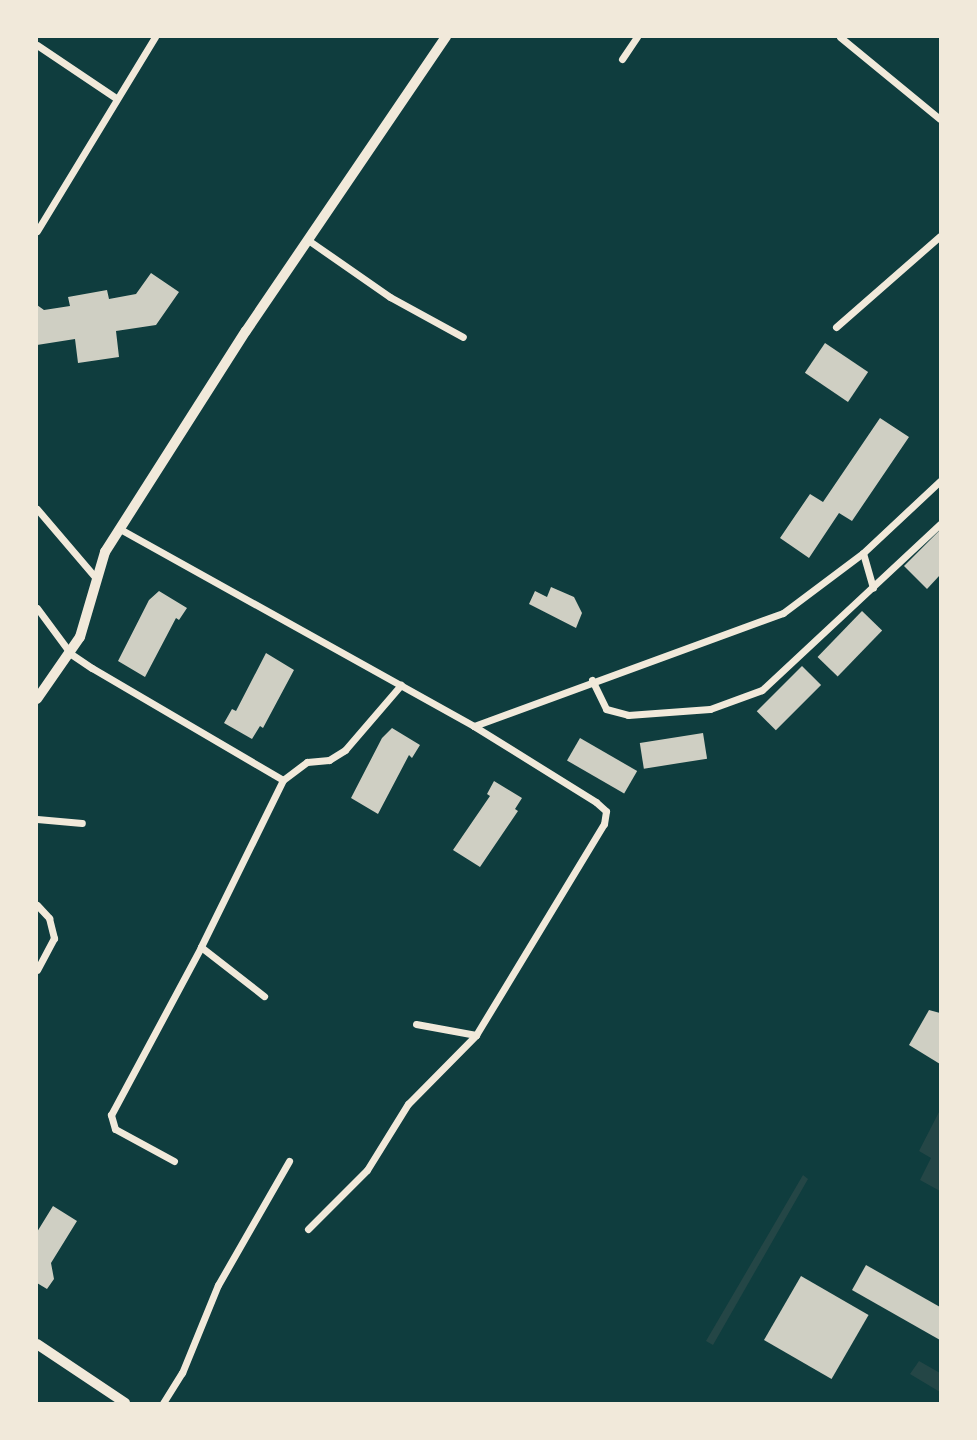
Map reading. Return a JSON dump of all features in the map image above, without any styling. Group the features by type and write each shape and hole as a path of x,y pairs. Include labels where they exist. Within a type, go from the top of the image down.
{"main road":[{"path":"37,699 71,654 92,608 101,560 120,529 308,240 446,37"},
{"path":"37,1344 125,1403"}],"street":[{"path":"37,231 155,37"},
{"path":"622,59 637,37"},
{"path":"840,37 940,119"},
{"path":"37,45 116,98"},
{"path":"836,327 940,236"},
{"path":"308,240 390,297 463,337"},
{"path":"474,726 592,680 783,613 863,553 940,481"},
{"path":"37,509 96,578"},
{"path":"592,680 606,709 614,714 710,709 762,690 940,524"},
{"path":"120,529 474,726 606,811 604,824 553,915 476,1035 408,1104 361,1176 310,1221 307,1229"},
{"path":"863,553 873,588"},
{"path":"37,608 71,654 284,780"},
{"path":"174,1161 115,1129 111,1115 201,947 284,780 307,762 329,760 345,750 401,685"},
{"path":"37,819 82,823"},
{"path":"37,905 49,918 54,938 37,970"},
{"path":"201,947 264,996"},
{"path":"416,1024 476,1035"},
{"path":"163,1403 182,1373 218,1285 289,1161"}],"shaded area":[{"path":"939,1112 940,1191 920,1180 931,1158 919,1151"},
{"path":"803,1175 808,1179 713,1345 706,1341"},
{"path":"919,1361 940,1373 940,1392 910,1374"}],"building":[{"path":"151,273 179,292 156,325 116,331 119,357 78,363 75,339 37,345 37,305 44,310 70,306 68,297 107,290 109,299 136,294"},
{"path":"825,343 868,372 848,402 805,373"},
{"path":"880,418 909,437 852,521 839,513 809,558 780,538 810,494 823,502"},
{"path":"940,530 940,575 927,589 904,566"},
{"path":"551,587 574,597 582,613 576,628 529,604 535,591 547,597"},
{"path":"159,591 187,608 179,620 176,618 145,677 118,661 149,600"},
{"path":"862,611 882,630 838,676 818,657"},
{"path":"266,653 294,670 263,728 260,726 252,739 224,723 232,709 236,711"},
{"path":"802,666 821,685 776,730 757,711"},
{"path":"392,728 420,745 412,758 409,755 378,814 351,798 382,738"},
{"path":"703,733 707,759 644,769 640,743"},
{"path":"580,738 637,771 624,794 567,761"},
{"path":"494,781 522,798 515,809 518,811 480,867 453,850 490,796 487,794"},
{"path":"929,1010 940,1013 940,1064 909,1045"},
{"path":"53,1206 77,1221 51,1263 54,1279 47,1289 37,1283 37,1232"},
{"path":"866,1265 940,1307 940,1340 852,1290"},
{"path":"801,1276 869,1315 832,1379 764,1340"}]}
